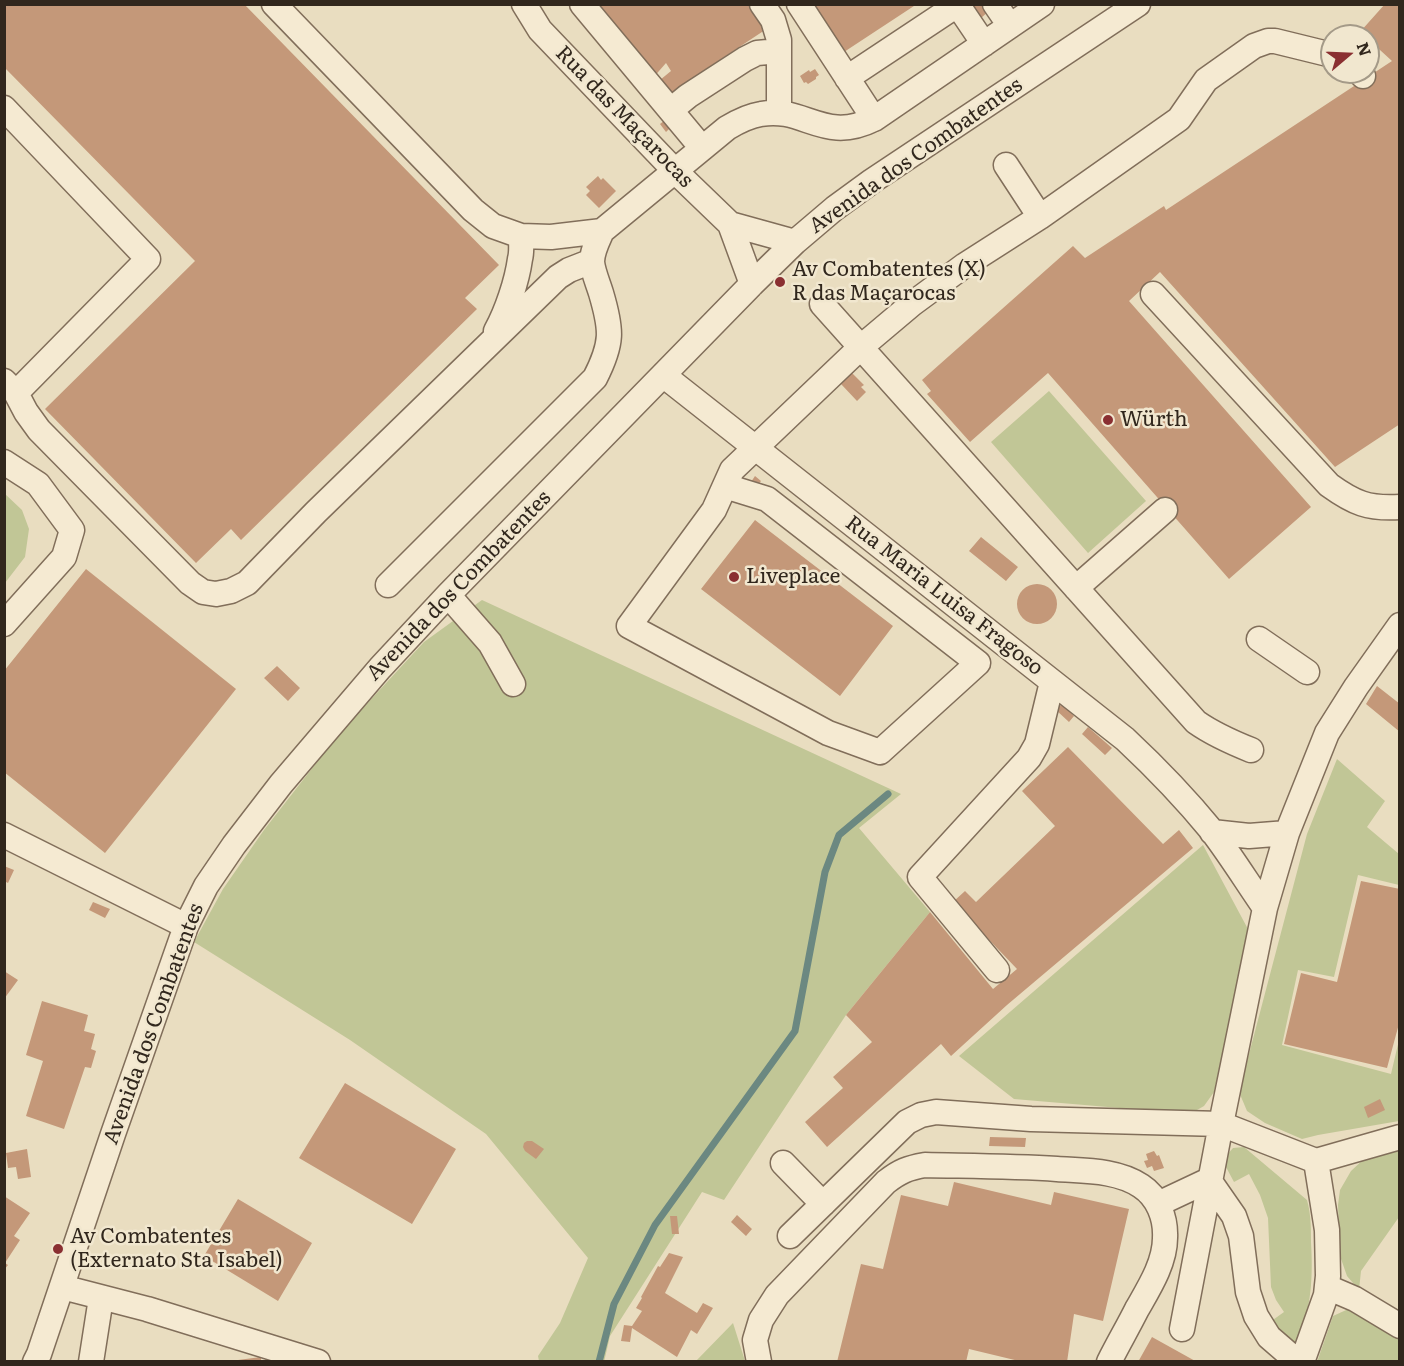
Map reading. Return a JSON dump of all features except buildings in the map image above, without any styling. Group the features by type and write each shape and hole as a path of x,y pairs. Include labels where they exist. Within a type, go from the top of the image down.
{"street":[{"path":"274,4 473,210 493,226 521,236 551,237 602,231"},
{"name":"Rua das Maçarocas","path":"524,4 540,30 675,171 730,224 752,284"},
{"path":"582,4 702,148"},
{"path":"762,4 777,30 780,114"},
{"path":"799,4 874,119"},
{"path":"995,4 1010,26"},
{"path":"388,585 595,378 608,347 609,332 608,316 592,261 602,231 727,128 744,119 761,113 780,114 836,128 862,125 1042,4"},
{"name":"Avenida dos Combatentes","path":"35,1362 186,926 212,878 234,845 281,784 380,668 448,595 795,242 835,208 872,181 1138,4"},
{"path":"847,78 957,5 984,44"},
{"path":"725,486 767,499 978,663 880,752 828,733 629,626 714,510 732,470 861,347 912,304 965,265 1040,217 1179,119 1206,80 1254,46 1275,41 1320,52"},
{"path":"671,110 688,96 745,59 757,53 779,51"},
{"path":"4,108 148,259 10,387 39,430 190,583 203,592 216,594 231,591 247,583 308,520 558,277 592,261"},
{"path":"1006,165 1040,217"},
{"name":"Rua das Maçarocas","path":"730,224 795,242"},
{"path":"489,344 499,325 517,273 521,258 521,236"},
{"path":"1154,294 1329,485 1347,498 1368,506 1400,507"},
{"path":"822,304 1196,722 1222,738 1251,750"},
{"name":"Rua Maria Luisa Fragoso","path":"663,375 1148,760 1212,832 1265,908"},
{"path":"4,462 38,484 72,530 64,557 4,624"},
{"path":"1076,588 1165,510"},
{"path":"448,595 490,643 513,684"},
{"path":"1182,1329 1209,1180 1265,908 1287,833 1327,733 1400,625"},
{"path":"1259,639 1306,672"},
{"path":"997,970 920,877 1029,758 1037,744 1052,682"},
{"path":"1212,832 1249,836 1287,833"},
{"path":"4,835 186,926"},
{"path":"790,1236 907,1122 921,1115 936,1112 1030,1119 1221,1124 1316,1161 1400,1137"},
{"path":"1209,1180 1234,1216 1241,1236 1248,1292 1256,1316 1269,1337 1300,1362 1327,1287 1327,1230 1316,1161"},
{"path":"783,1163 823,1204"},
{"path":"759,1362 755,1340 760,1320 777,1295 886,1182 909,1167 925,1165 1101,1172 1126,1178 1143,1187 1158,1204 1164,1219 1166,1238 1162,1258 1152,1282 1109,1362"},
{"path":"1158,1204 1209,1180"},
{"path":"62,1287 147,1309 305,1359"},
{"path":"1327,1287 1355,1299 1400,1326"},
{"path":"91,1362 101,1298"}],"green space":[{"path":"1049,391 1146,501 1088,553 991,442"},
{"path":"4,493 22,510 29,529 25,557 5,583"},
{"path":"482,600 901,794 859,828 930,912 846,1015 724,1200 702,1192 610,1336 604,1362 539,1361 538,1356 560,1323 588,1258 486,1134 350,1040 194,942 223,889 264,830 338,735 424,642"},
{"path":"1337,759 1385,801 1367,827 1399,854 1399,885 1358,875 1334,977 1298,970 1282,1045 1391,1074 1399,1040 1399,1121 1302,1139 1265,1123 1247,1111 1239,1092 1307,834"},
{"path":"1203,845 1249,931 1214,1092 1204,1106 1190,1114 1014,1099 959,1056"},
{"path":"1244,1147 1307,1200 1311,1226 1311,1280 1308,1306 1296,1342 1285,1343 1270,1322 1284,1312 1271,1287 1268,1218 1260,1195 1249,1174 1234,1182 1226,1167 1226,1156 1233,1148"},
{"path":"1399,1148 1399,1217 1361,1271 1359,1290 1347,1276 1340,1256 1338,1205 1340,1190 1351,1171 1366,1157"},
{"path":"1355,1306 1399,1333 1399,1361 1317,1362 1333,1316"},
{"path":"733,1323 745,1361 696,1361"}],"waterway":[{"path":"599,1362 614,1304 655,1225 795,1031 825,872 839,835 888,794"}],"place":[{"name":"Av Combatentes (X) R das Maçarocas","path":"780,282"},
{"name":"Würth","path":"1108,420"},
{"name":"Liveplace","path":"734,577"},
{"name":"Av Combatentes (Externato Sta Isabel)","path":"58,1249"}]}
